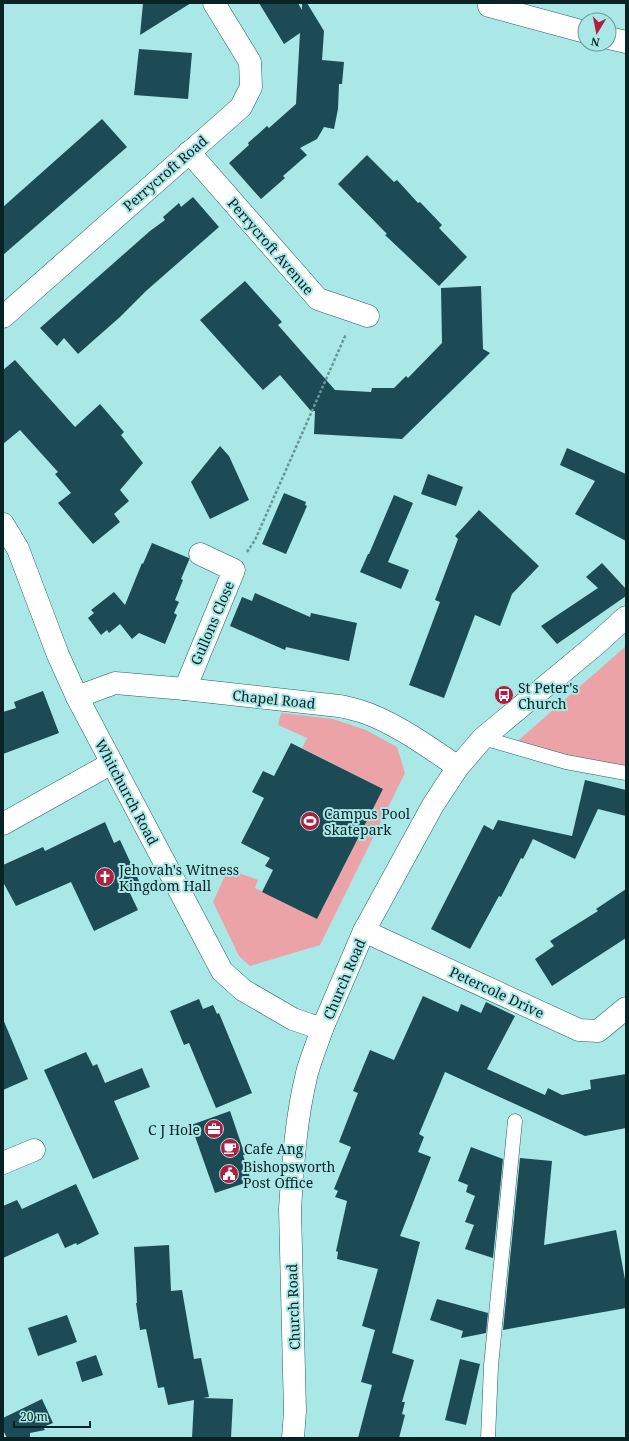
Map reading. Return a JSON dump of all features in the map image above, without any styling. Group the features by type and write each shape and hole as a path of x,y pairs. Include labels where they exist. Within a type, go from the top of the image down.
{"street":[{"name":"Perrycroft Road","path":"3,317 241,107 251,87 250,62 214,3"},
{"path":"489,6 577,30"},
{"name":"Perrycroft Avenue","path":"189,152 318,299 362,314"},
{"name":"Whitchurch Road","path":"3,524 18,549 58,655 76,697 112,762 140,819 222,971 242,990 293,1019 322,1030"},
{"name":"Gullons Close","path":"185,689 234,570 200,554"},
{"name":"Church Road","path":"293,1438 296,1411 290,1209 292,1176 298,1116 307,1071 322,1030 364,931 433,805 458,767 483,738 594,646 626,617"},
{"name":"Chapel Road","path":"76,697 115,683 339,706 361,711 381,720 419,740 458,767"},
{"path":"3,824 112,762"},
{"name":"Petercole Drive","path":"364,931 579,1030 598,1031 626,1008"},
{"path":"3,1163 34,1150"}],"lane":[{"path":"483,738 566,762 626,773"},
{"path":"488,1438 491,1366 515,1121"}],"path":[{"path":"234,570 255,540 338,355 362,314"}],"shaded area":[{"path":"626,646 626,768 512,746"},
{"path":"281,713 333,719 366,730 397,747 405,773 320,945 250,966 239,956 213,902 228,869 258,880 255,888 317,919 383,789 302,748 307,738 278,725"}],"building":[{"path":"143,3 191,3 140,35"},
{"path":"259,3 298,3 302,10 302,3 307,3 324,31 322,60 344,62 342,84 339,84 338,109 334,129 324,127 317,139 300,148 307,155 283,176 285,178 261,199 229,163 267,126 269,128 296,104 300,33 284,44"},
{"path":"139,49 192,53 188,99 134,95"},
{"path":"102,119 127,147 3,255 3,207"},
{"path":"367,155 394,182 397,180 418,203 420,202 442,225 439,228 467,257 439,286 385,235 387,234 338,184"},
{"path":"193,197 219,227 146,291 120,317 78,354 64,338 57,346 40,328 150,231 165,220 163,217 179,203 181,207"},
{"path":"245,281 282,322 278,325 335,390 371,392 372,388 394,388 406,376 408,378 442,343 441,288 481,286 483,349 490,353 402,439 314,434 315,411 311,411 280,375 263,390 200,320"},
{"path":"15,360 75,427 100,404 124,432 121,435 143,463 120,490 129,501 114,514 120,522 93,544 58,503 71,493 55,474 58,472 20,430 3,444 3,370"},
{"path":"220,446 229,456 249,500 210,519 191,482"},
{"path":"567,448 626,474 626,541 575,514 595,481 560,465"},
{"path":"428,474 463,487 456,506 421,494"},
{"path":"284,493 306,502 305,505 307,506 286,554 262,544"},
{"path":"394,495 413,503 388,562 409,570 401,589 360,572"},
{"path":"479,510 539,566 512,594 500,626 475,615 444,698 409,685 440,602 435,600 458,539 455,536"},
{"path":"152,543 189,558 181,579 183,580 175,600 179,602 174,613 177,615 165,644 139,633 132,639 120,624 109,633 107,630 101,635 88,618 94,613 91,610 114,592 125,605"},
{"path":"602,563 626,589 626,596 557,644 541,626 598,588 586,577"},
{"path":"255,593 310,617 311,613 357,623 349,661 286,647 285,650 230,626 242,597 252,601"},
{"path":"43,691 59,733 3,754 3,712 16,708 14,702"},
{"name":"Campus Pool Skatepark","path":"291,743 383,789 317,919 262,892 273,870 265,866 270,858 241,843 264,798 252,792 263,771 274,776"},
{"path":"585,780 626,790 626,816 598,809 575,859 533,839 523,859 521,858 501,897 499,896 470,949 431,929 484,825 493,830 498,820 572,836"},
{"path":"105,822 114,843 120,840 140,883 128,889 138,910 94,931 71,882 16,906 3,882 3,865 43,847 45,851"},
{"path":"626,889 626,938 552,986 535,959 554,946 550,941 598,911 596,909"},
{"path":"423,996 458,1012 461,1004 481,1013 486,1002 515,1016 487,1069 545,1095 548,1088 562,1095 591,1089 590,1080 626,1074 626,1128 585,1136 445,1072 419,1134 424,1137 418,1152 431,1157 400,1236 420,1242 392,1353 414,1360 402,1402 405,1402 402,1414 405,1415 399,1438 358,1438 372,1385 361,1382 375,1330 362,1326 378,1269 337,1259 338,1252 336,1251 347,1201 335,1197 338,1191 334,1189 351,1147 339,1142 358,1093 353,1091 370,1050 394,1060"},
{"path":"199,999 203,1009 213,1005 217,1014 219,1013 252,1093 216,1108 189,1043 184,1045 170,1011"},
{"path":"3,1019 28,1079 3,1090"},
{"path":"86,1052 93,1066 97,1064 105,1083 142,1068 150,1087 114,1101 139,1159 93,1179 44,1070"},
{"path":"230,1111 245,1155 243,1155 251,1181 215,1193 191,1125"},
{"path":"471,1147 503,1159 493,1258 465,1249 474,1225 465,1222 475,1196 466,1192 468,1185 458,1181"},
{"path":"520,1158 552,1161 544,1245 616,1230 626,1285 626,1308 503,1330"},
{"path":"76,1184 99,1234 77,1245 76,1243 65,1248 58,1233 3,1258 3,1206 17,1200 22,1209"},
{"path":"169,1245 171,1291 182,1290 194,1359 201,1358 209,1397 203,1398 233,1399 231,1438 192,1438 194,1400 168,1405 164,1387 158,1388 146,1329 140,1330 136,1303 134,1247"},
{"path":"437,1299 488,1313 486,1333 461,1338 463,1331 430,1320"},
{"path":"67,1315 77,1342 38,1356 28,1328"},
{"path":"96,1355 103,1375 82,1382 76,1362"},
{"path":"460,1359 480,1364 466,1425 445,1420"},
{"path":"42,1399 53,1423 43,1427 45,1430 30,1433 30,1438 7,1438 3,1430 3,1418"}],"place":[{"name":"St Peter's Church","path":"504,695"},
{"name":"Campus Pool Skatepark","path":"310,821"},
{"name":"Jehovah's Witness Kingdom Hall","path":"105,877"},
{"name":"C J Hole","path":"214,1129"},
{"name":"Cafe Ang","path":"230,1148"},
{"name":"Bishopsworth Post Office","path":"229,1174"}]}
